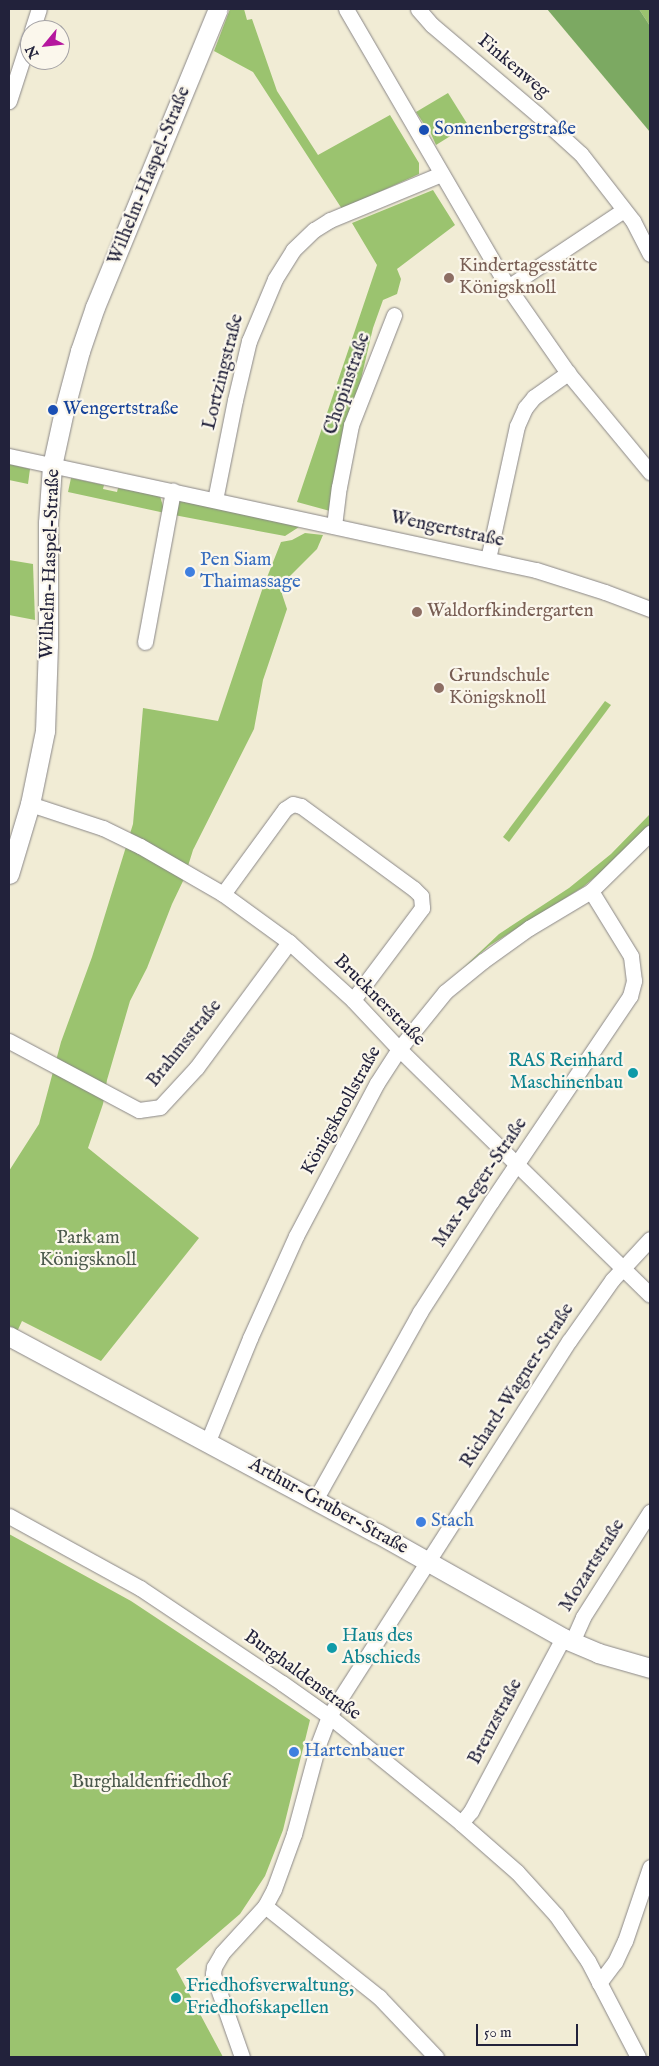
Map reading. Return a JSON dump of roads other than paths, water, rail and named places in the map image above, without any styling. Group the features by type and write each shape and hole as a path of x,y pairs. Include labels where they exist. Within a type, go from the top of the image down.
{"street":[{"name":"Wilhelm-Haspel-Straße","path":"9,874 30,804 45,731 48,644 47,550 52,466 70,386 86,333 218,9"},
{"path":"346,9 508,287 568,373 650,472"},
{"name":"Finkenweg","path":"418,9 432,25 563,136 602,179 624,210 650,254"},
{"path":"9,101 20,67"},
{"name":"Lortzingstraße","path":"215,500 249,341 271,287 293,250 314,230 330,220 441,174"},
{"path":"508,287 624,210"},
{"name":"Chopinstraße","path":"334,526 351,424 394,316"},
{"path":"488,559 517,426 525,408 534,397 568,373"},
{"name":"Wengertstraße","path":"9,456 488,559 561,577 650,609"},
{"path":"146,642 174,492"},
{"name":"Brucknerstraße","path":"30,804 103,828 140,846 223,894 288,942 353,1000 399,1049 650,1295"},
{"path":"223,894 285,809 293,804 301,806 414,889 421,896 422,908 353,1000"},
{"name":"Königsknollstraße","path":"208,1441 250,1338 296,1236 377,1083 399,1049 445,992 483,961 529,928 591,891 650,833"},
{"name":"Max-Reger-Straße","path":"315,1500 420,1312 630,996 634,981 631,956 591,891"},
{"name":"Brahmsstraße","path":"9,1041 139,1110 160,1107 197,1068 288,942"},
{"name":"Richard-Wagner-Straße","path":"242,2057 213,1974 214,1967 222,1953 265,1906 274,1889 294,1834 318,1745 329,1716 570,1341 622,1268 650,1239"},
{"name":"Arthur-Gruber-Straße","path":"9,1336 208,1441 568,1640 650,1668"},
{"name":"Mozartstraße","path":"568,1640 650,1512"},
{"name":"Burghaldenstraße","path":"9,1516 140,1588 329,1716 462,1822 517,1872 556,1915 588,1961 638,2057"},
{"name":"Brenzstraße","path":"462,1822 471,1811 568,1640"},
{"path":"599,1983 616,1962 650,1867"},
{"path":"265,1906 379,1997 436,2057"}],"place":[{"name":"Sonnenbergstraße","path":"424,130"},
{"name":"Kindertagesstätte Königsknoll","path":"449,278"},
{"name":"Wengertstraße","path":"53,410"},
{"name":"Pen Siam Thaimassage","path":"190,572"},
{"name":"Waldorfkindergarten","path":"417,612"},
{"name":"Grundschule Königsknoll","path":"439,688"},
{"name":"RAS Reinhard Maschinenbau","path":"633,1073"},
{"name":"Stach","path":"421,1522"},
{"name":"Haus des Abschieds","path":"332,1648"},
{"name":"Hartenbauer","path":"294,1752"},
{"name":"Friedhofsverwaltung, Friedhofskapellen","path":"176,1998"}],"park label":[{"name":"Park am Königsknoll","path":"88,1250"},
{"name":"Burghaldenfriedhof","path":"150,1783"}]}
